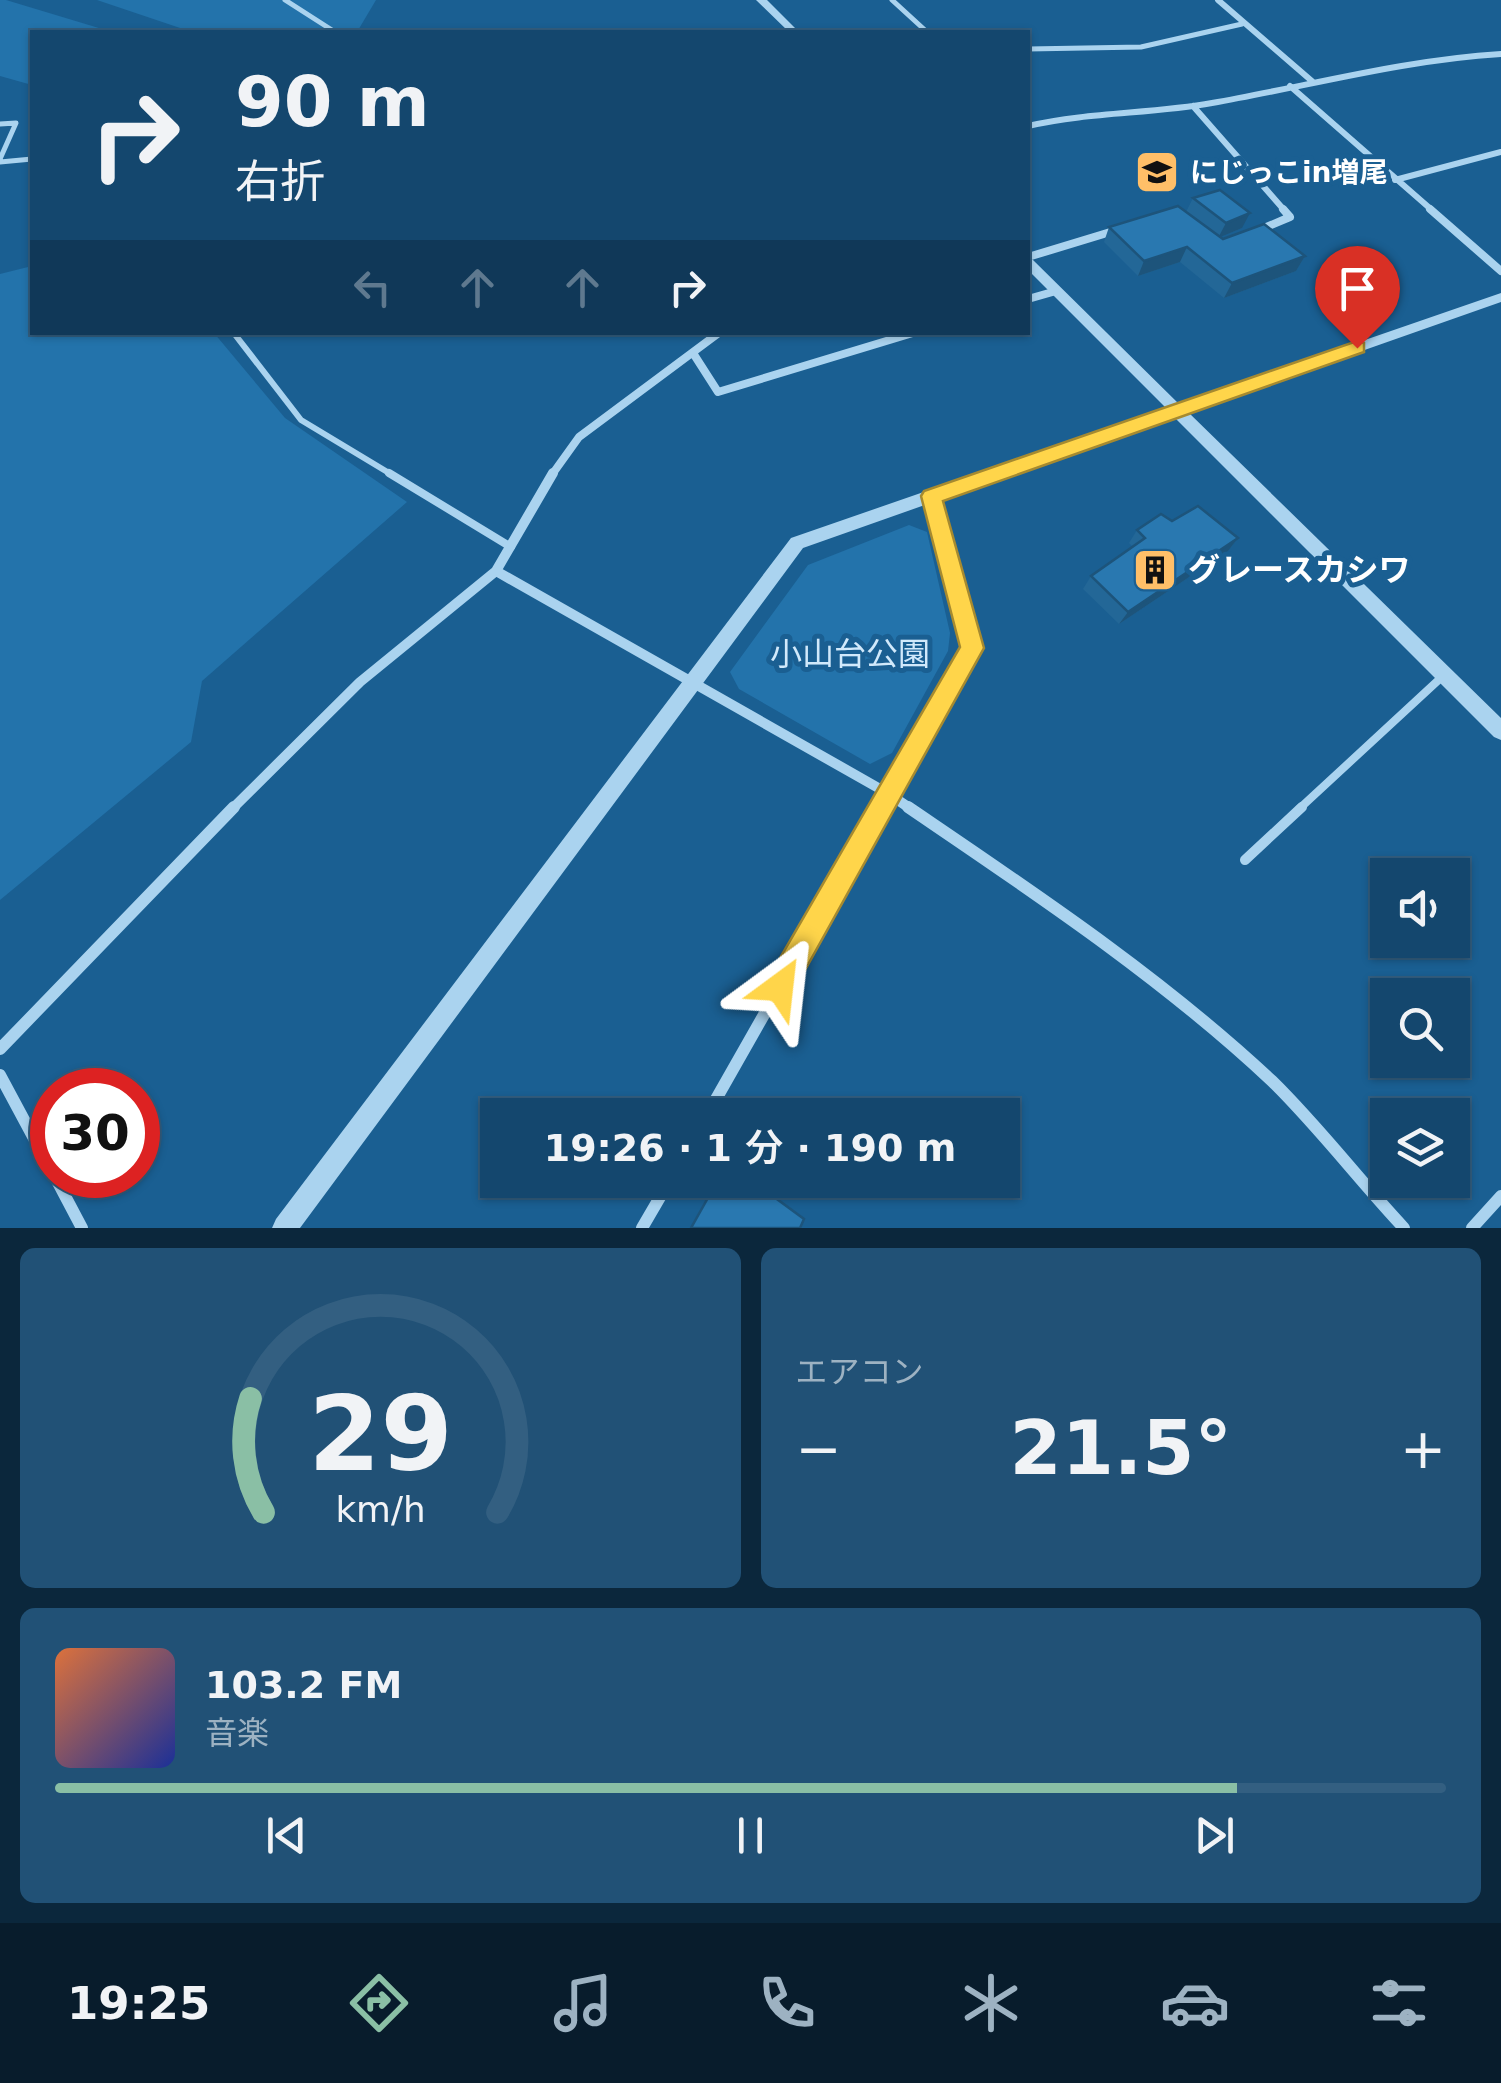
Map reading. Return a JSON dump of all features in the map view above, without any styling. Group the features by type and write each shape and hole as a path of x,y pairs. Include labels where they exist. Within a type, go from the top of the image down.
{"street":[{"path":"761,0 792,30"},
{"path":"1218,0 1313,82"},
{"path":"1030,126 1074,116 1193,106 1455,55 1501,54"},
{"path":"1290,86 1501,271"},
{"path":"1193,106 1290,218 1254,232"},
{"path":"1395,180 1501,152"},
{"path":"1030,259 1136,224"},
{"path":"1030,262 1501,731"},
{"path":"1030,298 1056,291"},
{"path":"285,1228 797,543 1501,297"},
{"path":"0,1049 306,733 360,682 496,571 545,485 579,437 716,335"},
{"path":"693,354 718,392 906,335"},
{"path":"716,1098 972,648 932,496"},
{"path":"496,571 889,794 1062,912 1255,1065 1303,1111 1404,1228"},
{"path":"0,1074 30,1131"},
{"path":"1472,1228 1501,1196"},
{"path":"66,1198 82,1228"},
{"path":"642,1228 660,1198"}],"lane":[{"path":"285,0 333,30"},
{"path":"892,0 925,30"},
{"path":"1030,49 1141,47 1242,24"},
{"path":"0,124 16,123 0,161 30,160"},
{"path":"234,335 302,420 510,547"},
{"path":"1245,860 1444,675"}],"green space":[{"path":"0,0 105,30 30,30 30,84 0,76"},
{"path":"97,0 376,0 358,30 186,30"},
{"path":"30,266 30,335 216,335 285,418 407,502 202,681 191,742 0,900 0,274"},
{"name":"小山台公園","path":"909,525 927,532 950,633 948,651 892,753 870,764 739,689 730,672 808,565"}],"building":[{"path":"1220,190 1250,213 1226,223 1193,198"},
{"path":"1178,206 1223,239 1264,224 1305,256 1232,283 1187,247 1144,261 1109,227"},
{"name":"グレースカシワ","path":"1198,506 1238,538 1128,612 1091,576 1145,538 1137,530 1161,514 1172,521"},
{"path":"708,1198 775,1198 804,1219 800,1228 691,1228"}],"place":[{"name":"にじっこin増尾","path":"1157,172"},
{"name":"グレースカシワ","path":"1155,570"}],"route":[{"path":"780,987 972,648 932,496 1357,348"}]}
